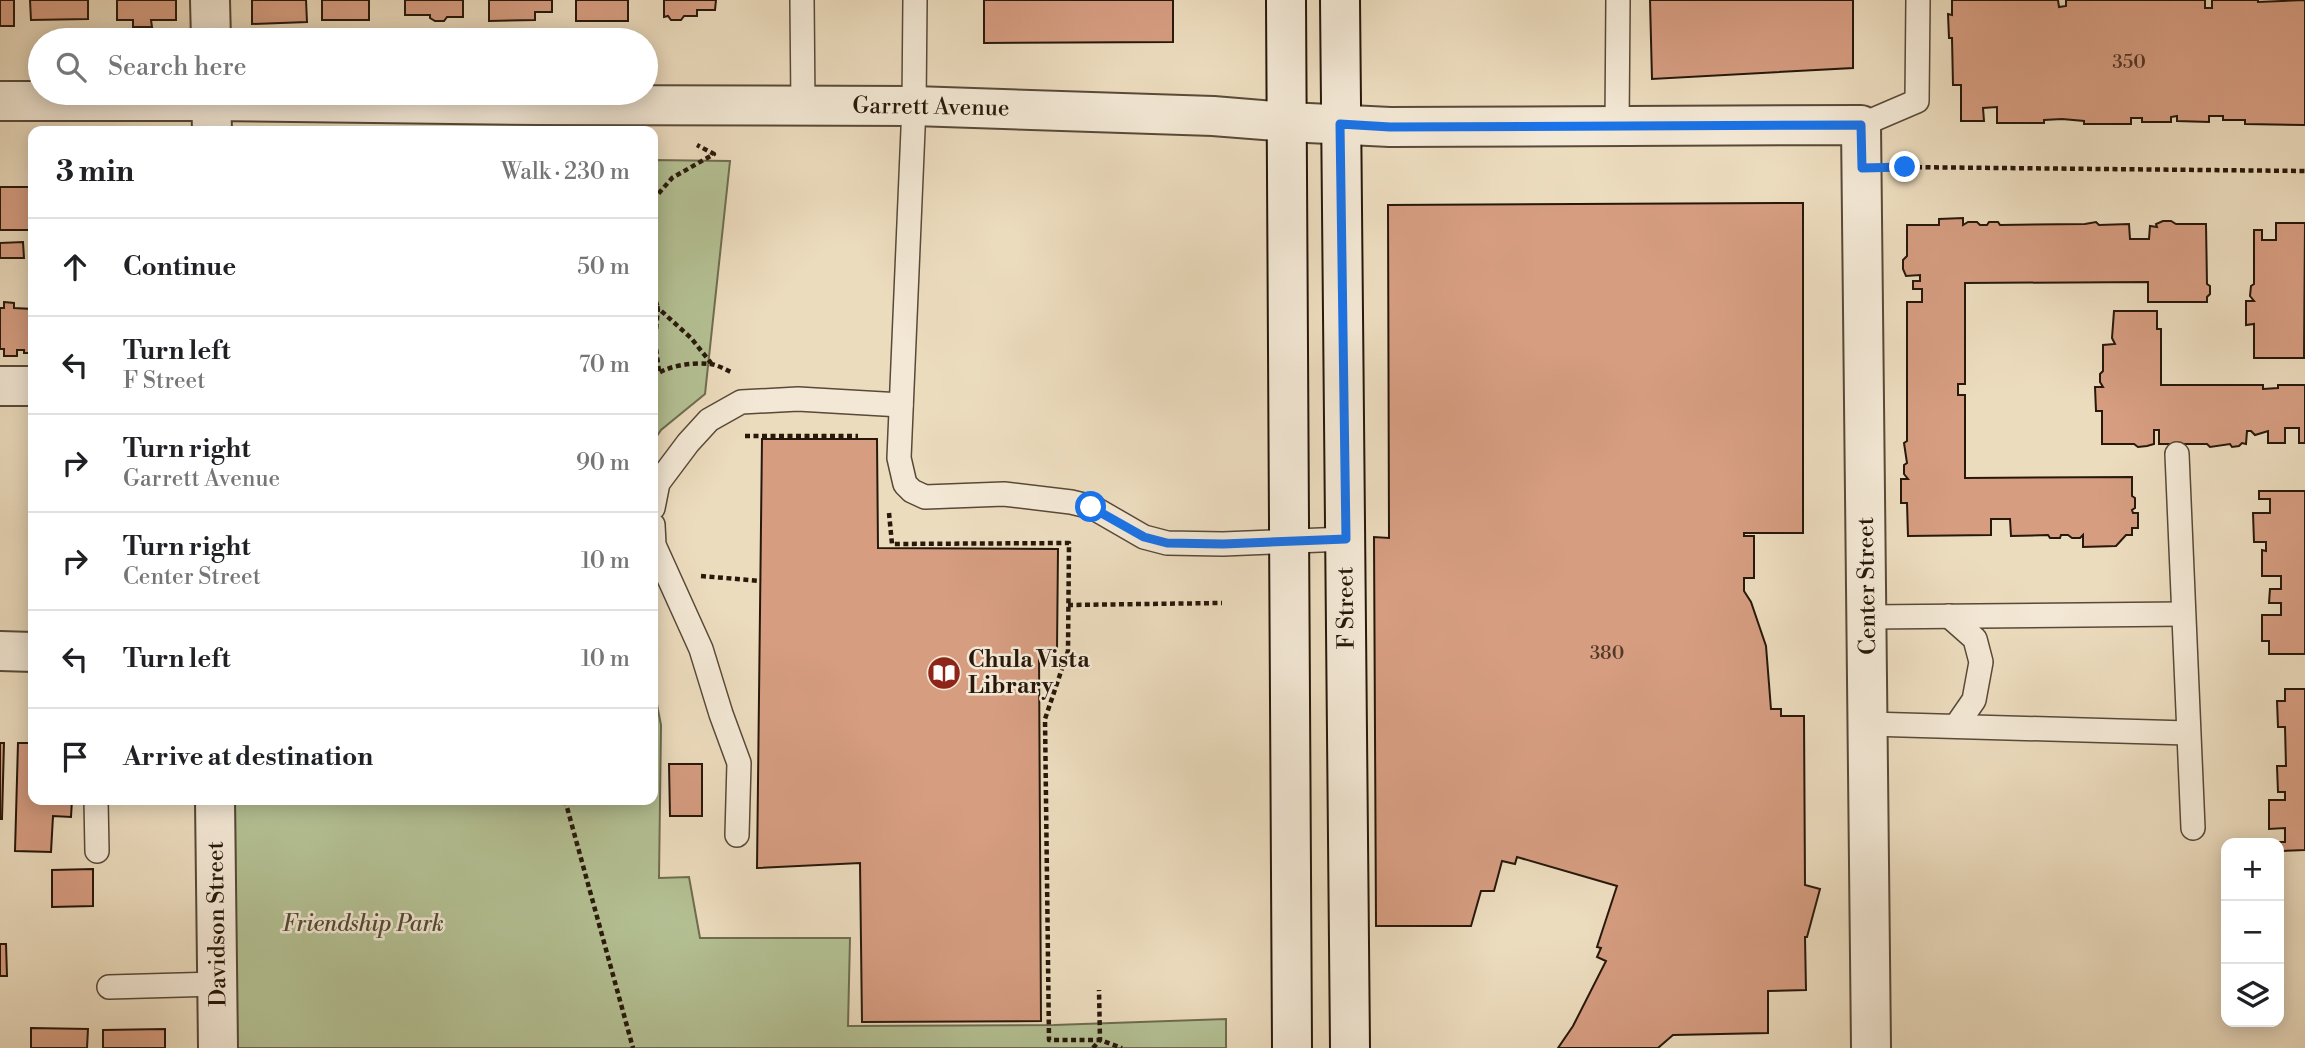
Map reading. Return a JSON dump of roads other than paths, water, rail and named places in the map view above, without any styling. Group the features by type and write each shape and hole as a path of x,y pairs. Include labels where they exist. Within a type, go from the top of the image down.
{"street":[{"path":"210,0 211,28"},
{"path":"1286,0 1292,1048"},
{"name":"F Street","path":"1340,0 1350,1048"},
{"name":"Garrett Avenue","path":"0,102 28,103"},
{"name":"Garrett Avenue","path":"106,105 212,108 914,106 1213,116 1390,127 1861,125"},
{"name":"Center Street","path":"1861,125 1871,1048"},
{"path":"0,386 28,386"},
{"path":"0,651 28,652"},
{"name":"Davidson Street","path":"215,805 218,1048"}],"lane":[{"path":"802,0 803,105"},
{"path":"915,0 914,106 899,458 902,477 912,491 925,497 1004,494 1071,502 1091,507 1144,537 1167,543 1223,544 1346,539"},
{"path":"1617,126 1618,0"},
{"path":"1861,125 1917,101 1917,0"},
{"path":"658,483 709,419 741,402 798,399 901,405"},
{"path":"2177,454 2193,828"},
{"path":"658,554 701,649 738,763 737,835"},
{"path":"1868,617 2183,614"},
{"path":"1949,616 1975,639 1981,662 1974,700 1956,726"},
{"path":"1869,723 2188,733"},
{"path":"96,805 97,851"},
{"path":"108,987 217,984"}],"place":[{"name":"Chula Vista Library","path":"944,673"}],"park label":[{"name":"Friendship Park","path":"363,924"}]}
